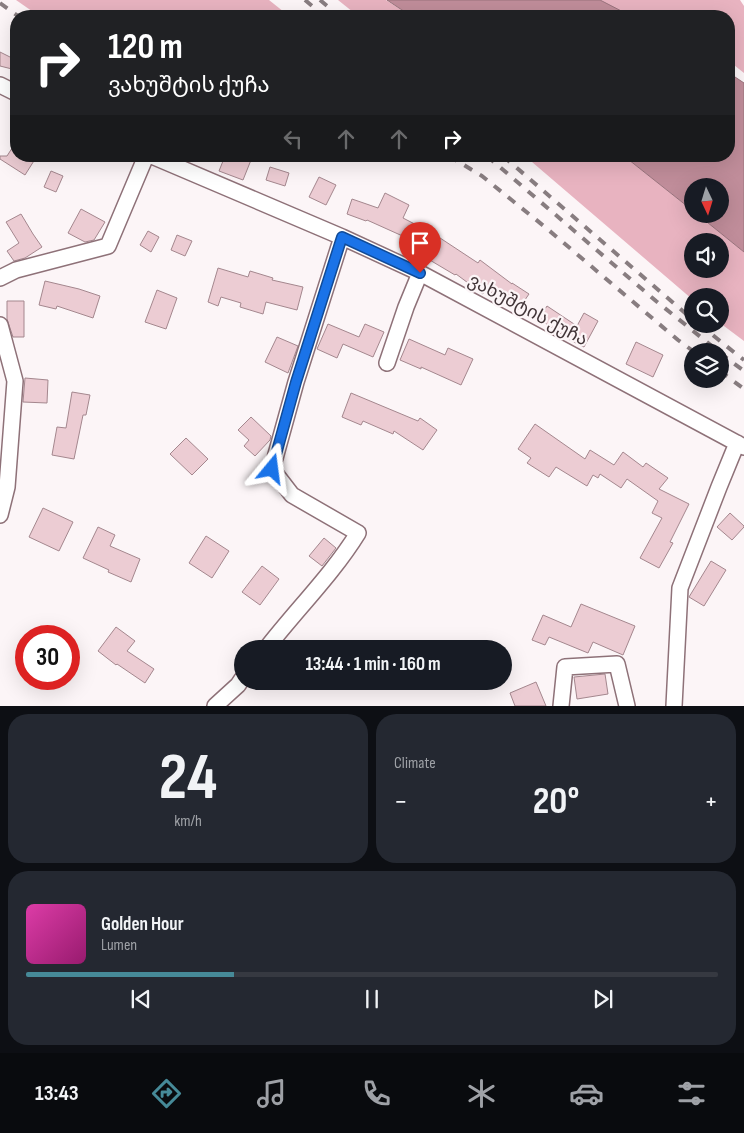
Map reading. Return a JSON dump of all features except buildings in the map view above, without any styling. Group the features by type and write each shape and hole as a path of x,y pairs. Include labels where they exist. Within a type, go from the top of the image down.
{"street":[{"path":"0,278 16,270 108,246 143,162"},
{"name":"ვახუშტის ქუჩა","path":"166,162 342,237 420,273 741,445"},
{"path":"273,640 345,554 358,534 292,496 272,469 296,382 342,237"},
{"path":"387,363 420,273"},
{"path":"0,325 15,381 7,487 0,515"},
{"path":"674,706 680,588 719,487 741,445"},
{"path":"560,706 565,667 617,664 627,706"},
{"path":"216,706 234,688"}],"shaded area":[{"path":"16,0 269,0 282,10 30,10"},
{"path":"338,0 386,0 402,10 350,10"},
{"path":"387,0 600,0 619,10 402,10"},
{"path":"599,0 740,0 744,6 744,73 735,66 735,10 616,10"},
{"path":"735,77 744,83 744,252 729,240 729,233 720,233 708,223 729,223 729,178 684,178 684,204 632,162 735,162"},
{"path":"532,162 632,162 684,204 684,223 708,223 720,233 684,233 684,278 729,278 729,240 744,252 744,341 729,330 729,288 684,288 684,292"}],"railway":[{"path":"305,0 317,10"},
{"path":"320,0 332,10"},
{"path":"0,3 10,10"},
{"path":"459,162 482,176 545,227 684,344"},
{"path":"494,162 656,301 708,343"},
{"path":"510,162 684,312"},
{"path":"710,333 744,360"},
{"path":"729,360 744,371"},
{"path":"729,378 744,389"}],"route":[{"path":"272,469 296,382 342,237 420,273"}]}
